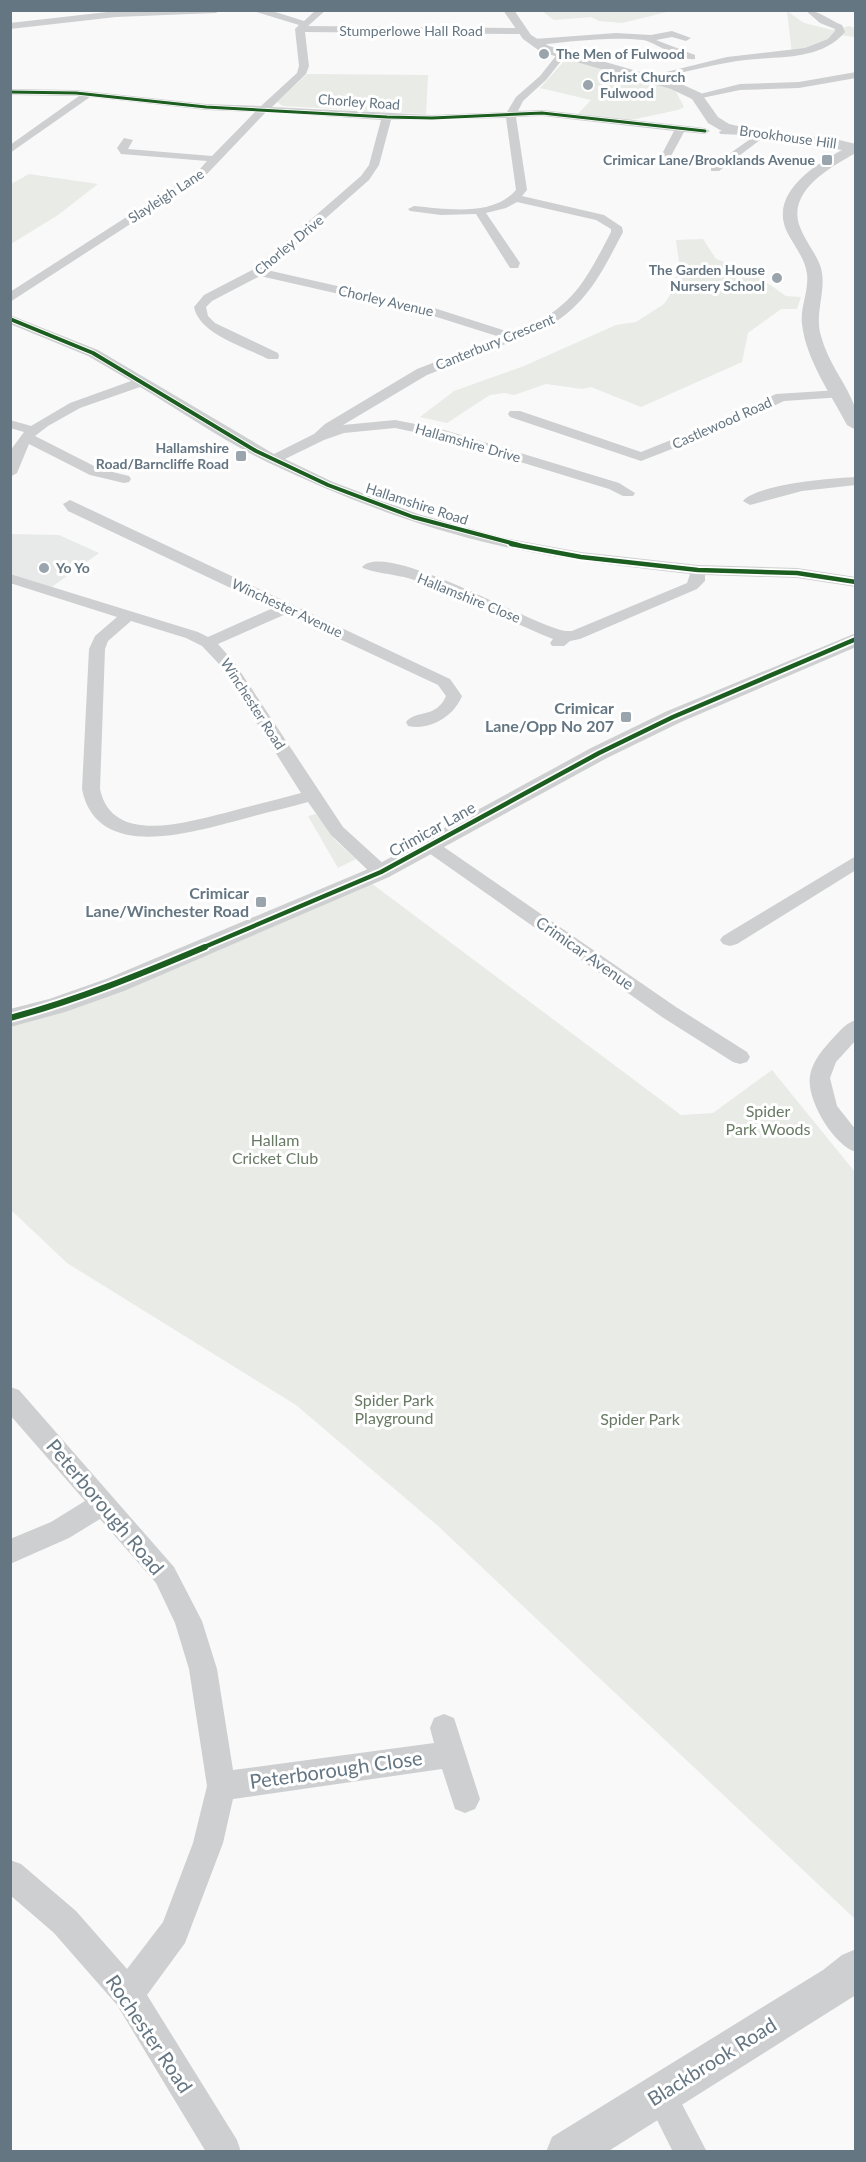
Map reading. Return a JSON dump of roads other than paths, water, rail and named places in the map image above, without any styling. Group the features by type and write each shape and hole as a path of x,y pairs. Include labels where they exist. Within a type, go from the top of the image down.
{"street":[{"path":"10,26 116,14 216,10"},
{"name":"Stumperlowe Hall Road","path":"254,10 277,15 302,26 361,31 521,31"},
{"path":"302,26 322,10"},
{"path":"508,10 521,31 545,49 651,77 697,96 740,87 799,85 855,75"},
{"path":"651,77 735,58 806,51 834,39 840,30 840,24 823,21 809,10"},
{"path":"636,23 639,34 637,36"},
{"name":"Slayleigh Lane","path":"10,298 202,173 241,130 301,74 304,54 302,26"},
{"path":"534,42 637,36 651,38 676,34 686,38"},
{"path":"651,38 652,41 666,49 692,57"},
{"path":"414,209 479,211 499,206 516,198 522,190 511,114 519,99 543,78 562,54"},
{"name":"Chorley Road","path":"10,92 88,94 192,106 387,117 441,118 556,114 705,130"},
{"path":"10,150 88,94"},
{"name":"Brookhouse Hill","path":"697,96 718,124 760,135 835,143 855,149"},
{"name":"Chorley Drive","path":"273,356 211,326 202,317 200,311 202,303 258,272 343,199 370,172 387,117"},
{"path":"661,156 667,154 681,128"},
{"path":"724,132 744,132"},
{"path":"715,169 760,135"},
{"path":"128,140 122,147 126,152 216,159"},
{"path":"855,149 801,187 792,199 789,212 814,271 816,284 810,325 819,354 855,425"},
{"name":"Canterbury Crescent","path":"341,425 422,372 513,337 556,318 574,305 595,274 617,232 613,223 516,198"},
{"path":"479,211 514,266"},
{"name":"Chorley Avenue","path":"258,272 430,311 513,337"},
{"path":"10,280 31,284"},
{"name":"Hallamshire Road","path":"10,319 93,353 223,433 273,460 364,500 466,533 581,557 698,570 797,573 855,582"},
{"path":"10,473 20,447 31,434 80,404 142,382"},
{"name":"Castlewood Road","path":"515,414 641,457 726,423 781,397 840,394"},
{"path":"10,424 95,472 124,479"},
{"name":"Hallamshire Drive","path":"273,460 341,425 412,426 441,433 628,493"},
{"path":"750,501 809,484 855,481"},
{"name":"Winchester Avenue","path":"70,504 130,536 444,682 454,696 446,711 435,717 414,722"},
{"name":"Hallamshire Close","path":"370,567 383,566 434,582 558,635 562,640 692,586 697,581 698,570"},
{"name":"Winchester Road","path":"10,578 192,635 208,643 226,662 337,831 381,872"},
{"path":"208,643 286,608"},
{"path":"129,615 101,639 98,649 91,789 96,807 103,815 131,829 152,832 167,831 312,796"},
{"name":"Crimicar Lane","path":"10,1018 56,1006 115,985 381,872 432,847 502,805 663,722 855,639"},
{"name":"Crimicar Avenue","path":"432,847 669,1012 740,1058"},
{"path":"730,940 855,862"},
{"path":"855,1027 826,1064 820,1077 829,1111 842,1130 855,1143"},
{"name":"Peterborough Road","path":"10,1397 165,1575 188,1621 203,1669 221,1786 208,1843 174,1932 128,1994"},
{"path":"10,1552 60,1530 102,1503"},
{"name":"Peterborough Close","path":"221,1786 448,1741 465,1799"},
{"name":"Rochester Road","path":"10,1875 65,1922 128,1994 225,2151"},
{"name":"Blackbrook Road","path":"567,2151 837,1984 855,1969"},
{"path":"660,2094 691,2151"}],"place":[{"name":"The Men of Fulwood","path":"544,54"},
{"name":"Christ Church Fulwood","path":"588,85"},
{"name":"Crimicar Lane/Brooklands Avenue","path":"827,160"},
{"name":"The Garden House Nursery School","path":"777,278"},
{"name":"Hallamshire Road/Barncliffe Road","path":"241,456"},
{"name":"Yo Yo","path":"44,568"},
{"name":"Crimicar Lane/Opp No 207","path":"626,717"},
{"name":"Crimicar Lane/Winchester Road","path":"261,902"}],"park label":[{"name":"Spider Park Woods","path":"768,1120"},
{"name":"Hallam Cricket Club","path":"275,1149"},
{"name":"Spider Park Playground","path":"394,1409"},
{"name":"Spider Park","path":"640,1419"}]}
